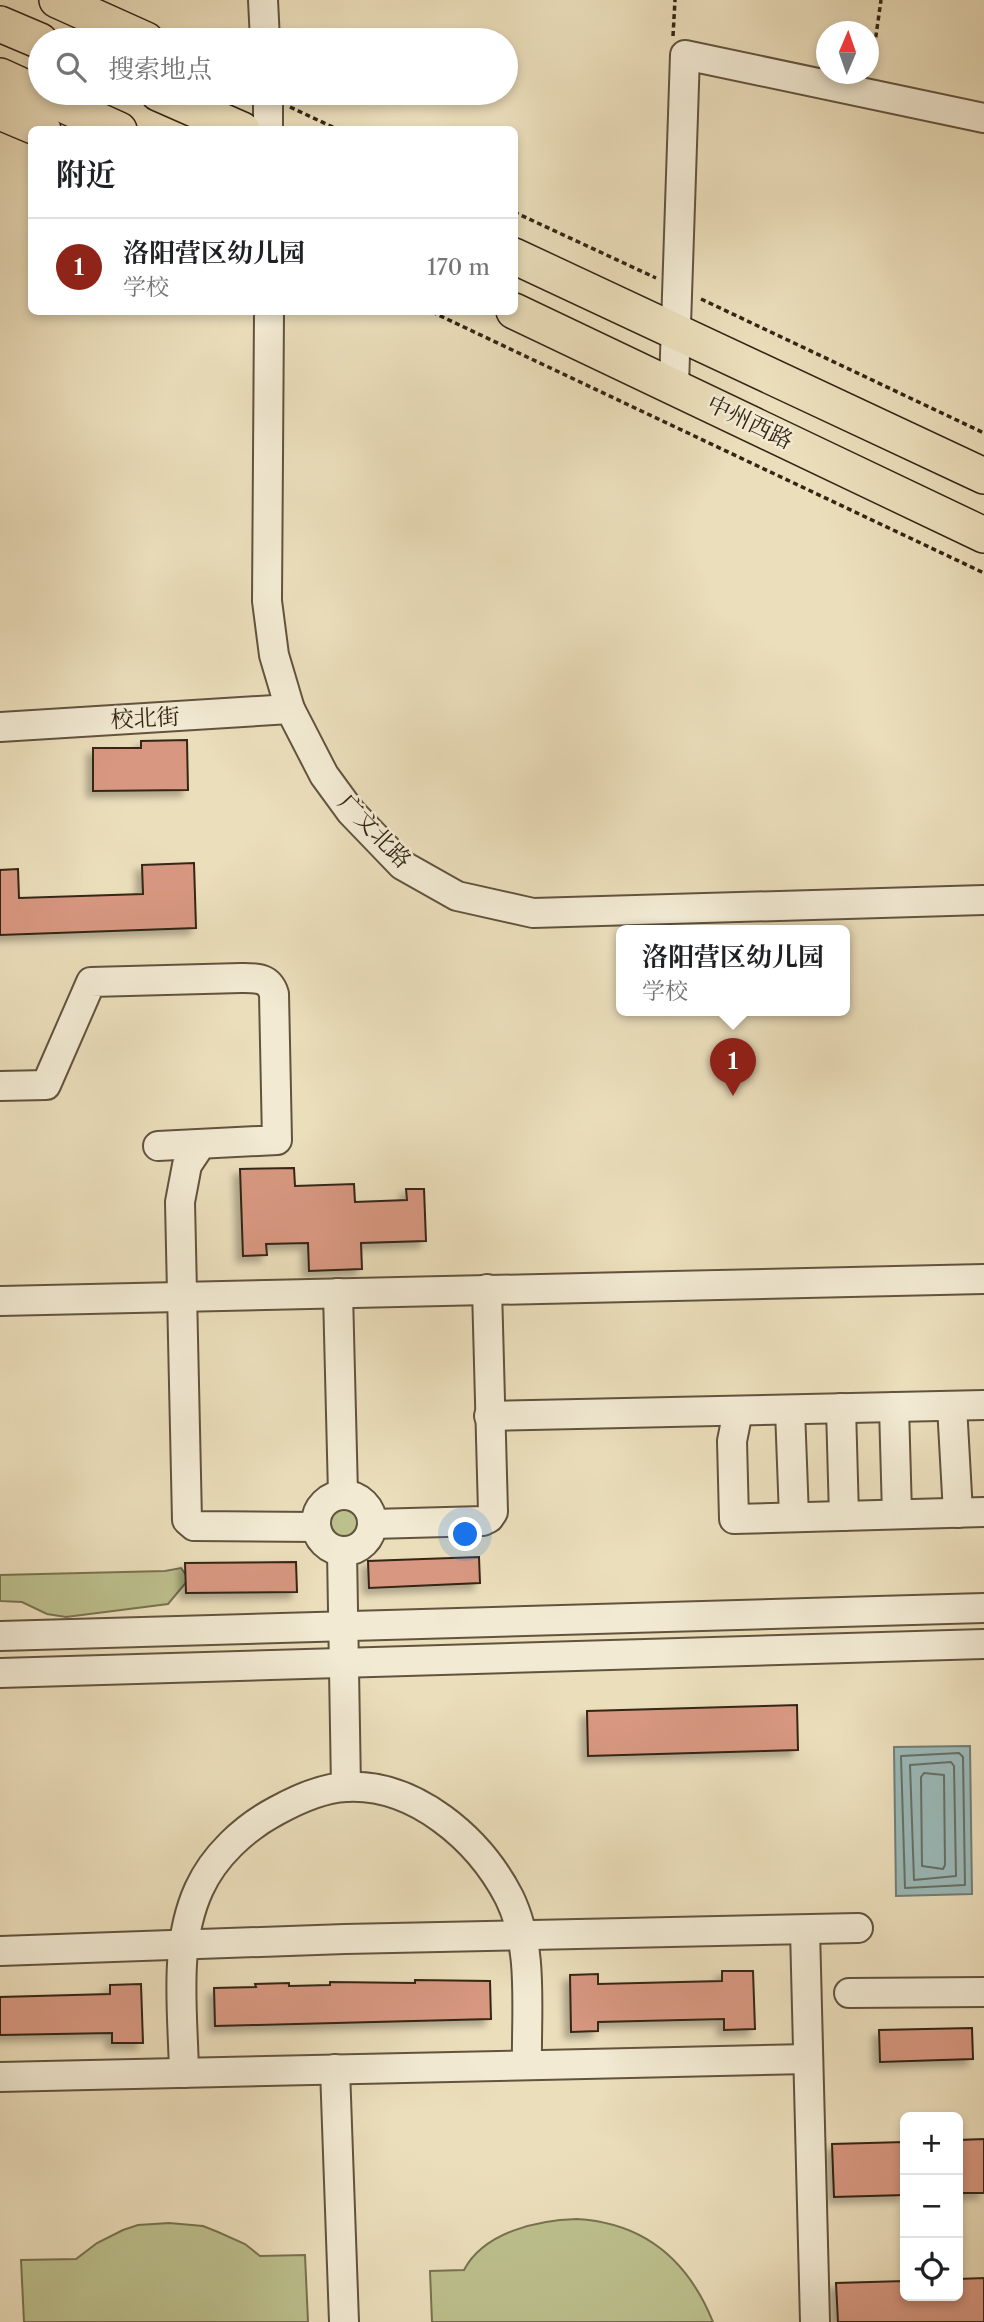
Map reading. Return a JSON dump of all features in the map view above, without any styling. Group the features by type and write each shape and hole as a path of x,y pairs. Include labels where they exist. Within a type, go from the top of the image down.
{"main road":[{"path":"57,0 119,28"},
{"path":"0,24 28,36"},
{"path":"0,76 28,89"},
{"path":"64,105 110,126"},
{"path":"185,105 233,126"},
{"path":"232,105 253,126"},
{"path":"0,112 33,126"},
{"path":"518,258 984,476"},
{"name":"中州西路","path":"518,313 984,535"}],"street":[{"path":"263,0 264,28"},
{"path":"674,385 680,289 685,55 984,118"},
{"path":"268,105 268,126"},
{"name":"广文北路","path":"269,315 267,601 274,655 290,709 324,775 351,813 402,865 457,896 533,913 984,900"},
{"name":"校北街","path":"0,727 290,709"},
{"path":"0,1087 46,1085 91,982 262,978 268,982 274,994 277,1140 158,1146"},
{"path":"201,1144 192,1155 182,1182 187,1520 194,1526 316,1527"},
{"path":"0,1301 984,1279"},
{"path":"372,1524 489,1518 493,1512 487,1289"},
{"path":"338,1293 343,1494"},
{"path":"489,1416 984,1405"},
{"path":"738,1411 732,1441 734,1519 971,1513 952,1406"},
{"path":"894,1407 897,1514"},
{"path":"841,1408 844,1516"},
{"path":"790,1410 794,1517"},
{"path":"343,1494 352,1496 367,1507 372,1524 366,1541 351,1550 342,1551 324,1543 316,1527 319,1508 334,1496 343,1494"},
{"path":"342,1551 346,1787"},
{"path":"0,1636 984,1608"},
{"path":"0,1673 984,1644"},
{"path":"184,2073 182,1943 200,1887 233,1842 258,1821 287,1805 346,1787 378,1791 439,1815 461,1833 492,1868 510,1899 525,1937 527,2064"},
{"path":"0,1951 182,1943 858,1928"},
{"path":"805,1930 815,2322"},
{"path":"849,1993 984,1992"},
{"path":"0,2077 808,2059"},
{"path":"335,2068 344,2322"}],"path":[{"path":"867,94 881,0"},
{"path":"290,105 331,126"},
{"path":"518,214 984,433"},
{"path":"438,315 984,573"}],"green space":[{"path":"344,1503 358,1509 364,1523 358,1537 344,1543 330,1537 324,1523 330,1509"},
{"path":"181,1568 189,1579 168,1604 66,1617 47,1614 22,1602 0,1601 0,1575 165,1571"},
{"path":"577,2219 623,2228 661,2249 691,2280 713,2322 432,2322 430,2271 464,2270 473,2257 498,2237 546,2222"},
{"path":"169,2223 203,2226 245,2244 260,2256 305,2255 308,2322 24,2322 21,2260 76,2259 97,2243 123,2230 138,2225"}],"water":[{"path":"970,1746 972,1894 896,1896 894,1747"}],"building":[{"path":"187,740 188,790 93,791 93,748 141,748 141,741"},
{"path":"194,863 196,928 0,935 0,870 18,869 19,898 143,894 142,865"},
{"path":"294,1168 295,1186 354,1184 355,1202 407,1200 406,1189 424,1189 426,1241 361,1243 362,1269 309,1271 308,1243 266,1244 267,1255 243,1256 240,1169"},
{"path":"479,1557 480,1583 369,1588 368,1561"},
{"path":"296,1562 297,1592 186,1593 185,1563"},
{"path":"797,1705 798,1750 588,1756 587,1711"},
{"path":"722,1971 753,1971 755,2029 724,2030 724,2019 598,2022 598,2031 571,2032 570,1975 598,1974 598,1984 722,1981"},
{"path":"415,1980 490,1981 491,2019 215,2026 214,1988 289,1983 289,1986 330,1985 330,1982 415,1983"},
{"path":"141,1984 143,2043 112,2043 112,2033 0,2035 0,1997 110,1994 110,1985"},
{"path":"972,2028 973,2059 880,2062 879,2030"},
{"path":"984,2139 984,2193 963,2193 963,2140"},
{"path":"900,2142 900,2195 834,2197 832,2144"},
{"path":"984,2278 984,2322 838,2322 836,2283 900,2281 900,2301 963,2301 963,2279"}],"place":[{"name":"洛阳营区幼儿园","path":"733,1096"}]}
